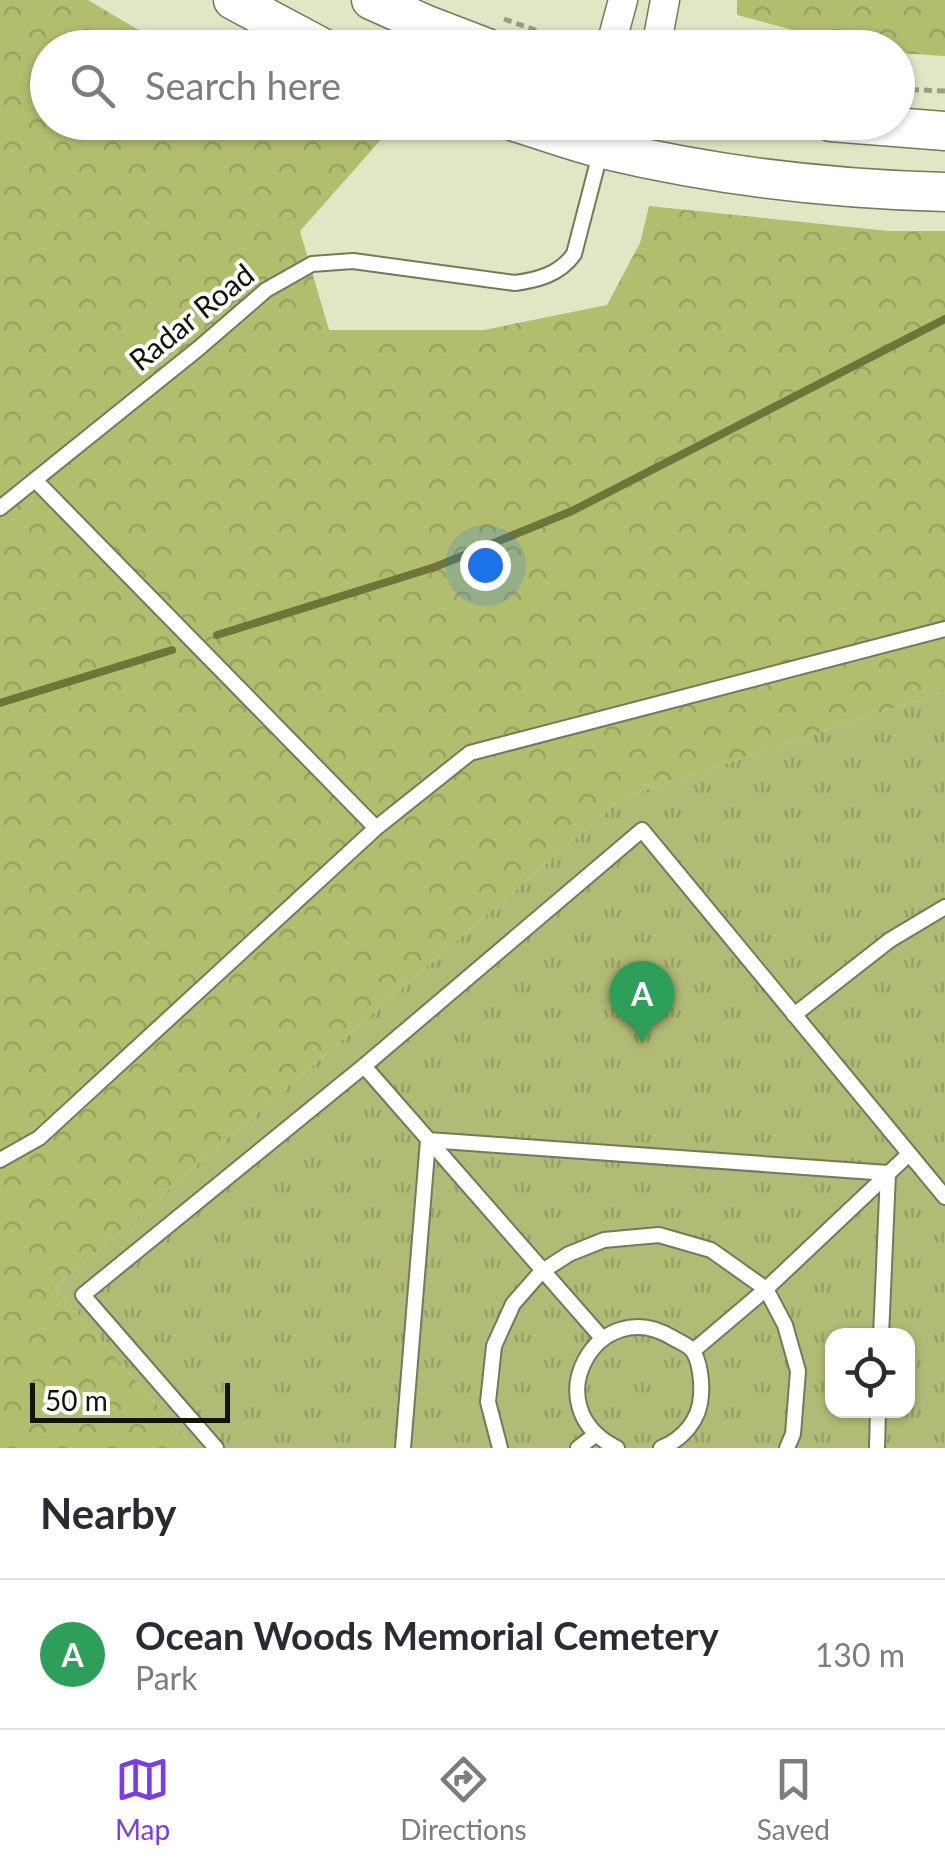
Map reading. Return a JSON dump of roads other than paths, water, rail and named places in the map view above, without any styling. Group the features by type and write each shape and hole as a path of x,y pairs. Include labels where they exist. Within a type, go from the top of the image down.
{"main road":[{"path":"232,0 289,30"},
{"path":"371,0 427,26 465,30"},
{"path":"915,129 945,131"},
{"path":"631,140 715,172 783,182 945,192"}],"street":[{"path":"608,30 623,0"},
{"path":"659,30 665,0"}],"lane":[{"name":"Radar Road","path":"0,508 266,290 312,264 353,261 515,282 555,272 574,254 605,140"},
{"path":"35,480 376,828"},
{"path":"0,1160 38,1138 376,828 470,753 945,628"},
{"path":"216,1448 83,1295 364,1066 642,830 945,1196"},
{"path":"794,1015 890,940 945,907"},
{"path":"364,1066 602,1338"},
{"path":"428,1140 888,1174"},
{"path":"403,1448 428,1140"},
{"path":"693,1350 766,1289 908,1154"},
{"path":"881,1328 888,1174"},
{"path":"500,1448 488,1402 494,1346 513,1304 541,1272 569,1254 604,1240 659,1236 711,1250 766,1289 785,1325 798,1371 793,1434 787,1448"},
{"path":"617,1448 595,1435 586,1424 576,1388 582,1362 602,1338 639,1327 662,1331 693,1350 700,1372 702,1398 698,1413 683,1435 662,1448"},
{"path":"877,1448 878,1418"},
{"path":"578,1448 595,1435"},
{"path":"683,1435 695,1448"}],"waterway":[{"path":"217,635 435,567 572,511 945,319"},
{"path":"0,703 172,650"}],"place":[{"name":"Ocean Woods Memorial Cemetery","path":"642,1043"}]}
